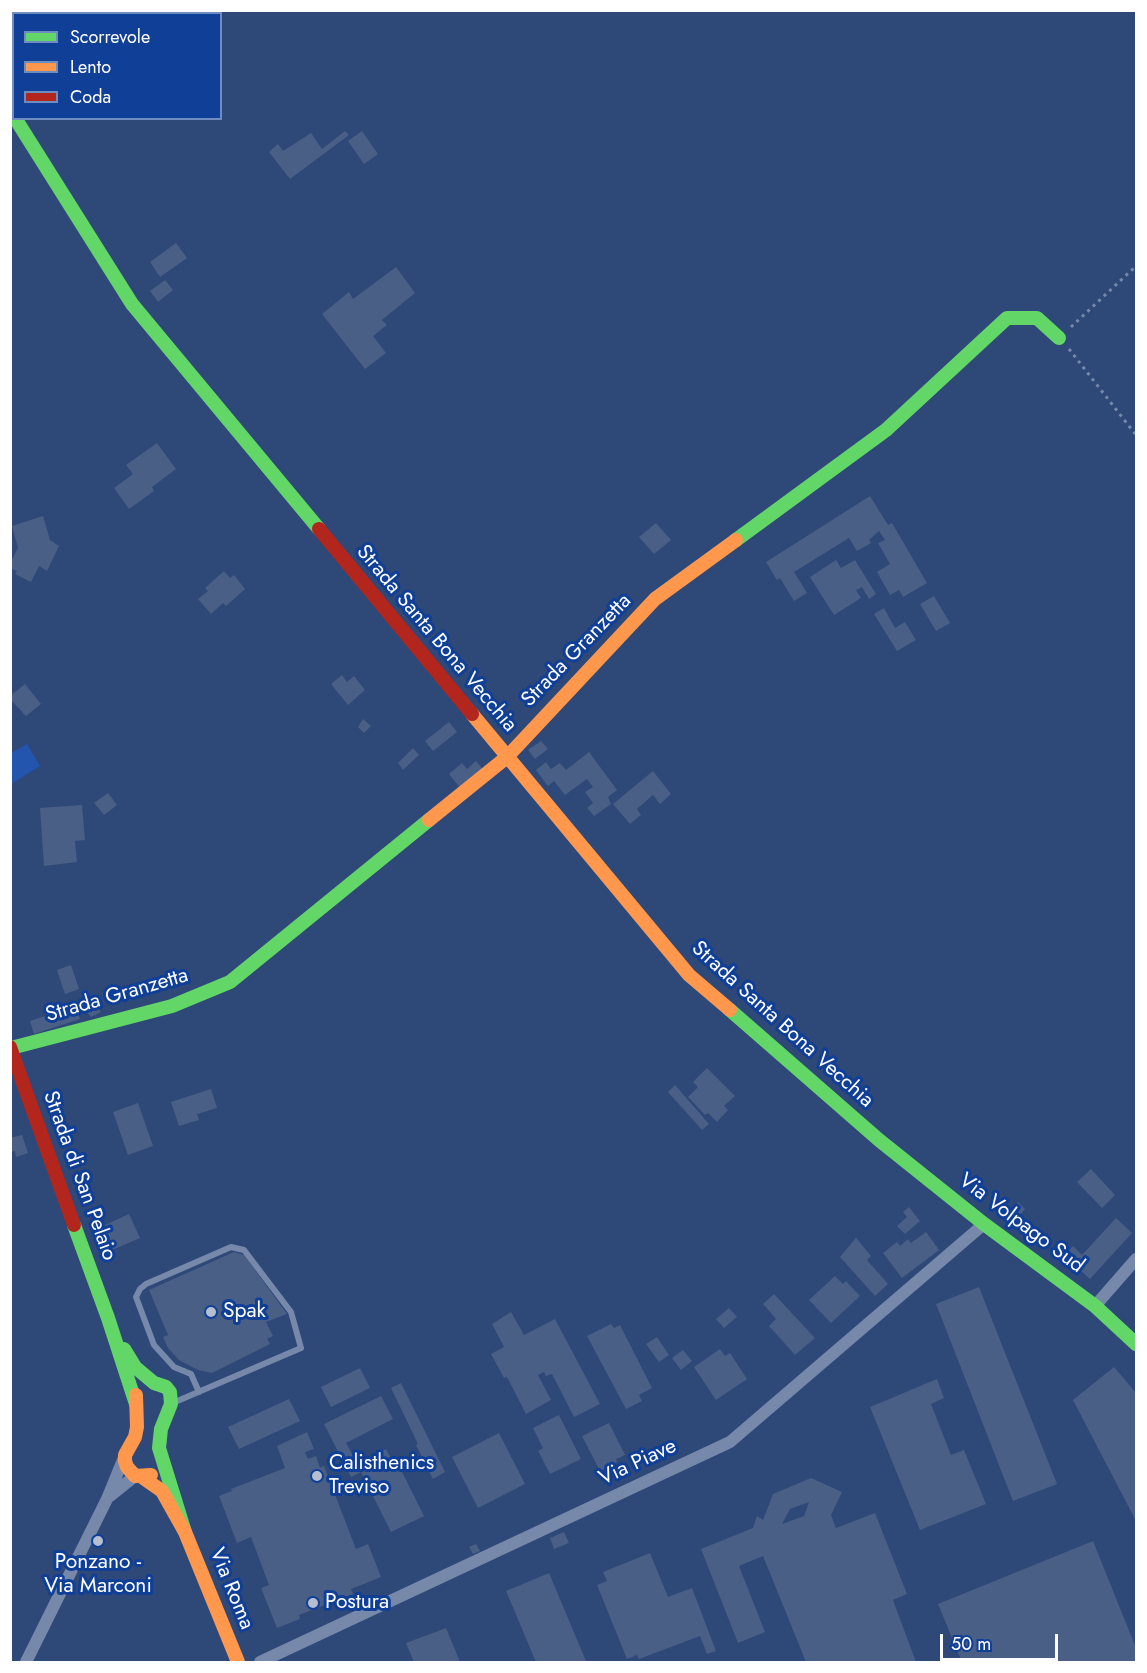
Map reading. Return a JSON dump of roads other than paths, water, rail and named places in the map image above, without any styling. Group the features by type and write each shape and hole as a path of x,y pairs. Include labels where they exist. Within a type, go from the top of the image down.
{"street":[{"name":"Strada Santa Bona Vecchia","path":"16,120 132,304 689,975 879,1140"},
{"name":"Strada Granzetta","path":"12,1055 172,1006 230,982 507,757 655,599 886,430 1007,318 1037,318 1059,338"},
{"name":"Strada di San Pelaio","path":"12,1055 108,1318 136,1404 136,1431 125,1455"},
{"name":"Via Volpago Sud","path":"879,1140 984,1224 1095,1306 1137,1344"},
{"name":"Via Piave","path":"260,1662 730,1442 984,1224"},
{"path":"1095,1306 1137,1259"},
{"name":"Strada di San Pelaio","path":"108,1318 130,1361 154,1383 170,1392 171,1404"},
{"path":"136,1404 136,1396 142,1386 154,1383"},
{"path":"107,1499 134,1479 147,1477 157,1472 161,1457 160,1436 171,1404"},
{"path":"125,1455 127,1467 134,1479"},
{"path":"26,1662 107,1499 125,1455"},
{"name":"Via Roma","path":"161,1457 170,1480 184,1532"},
{"name":"Via Roma","path":"134,1479 162,1491 184,1532 238,1662"}],"lane":[{"path":"171,1404 199,1392 301,1347 291,1312 244,1250 231,1247 146,1284 136,1297 154,1345 174,1367 191,1374 199,1392"}],"place":[{"name":"Spak","path":"211,1312"},
{"name":"Calisthenics Treviso","path":"317,1476"},
{"name":"Ponzano - Via Marconi","path":"98,1541"},
{"name":"Postura","path":"313,1603"}]}
